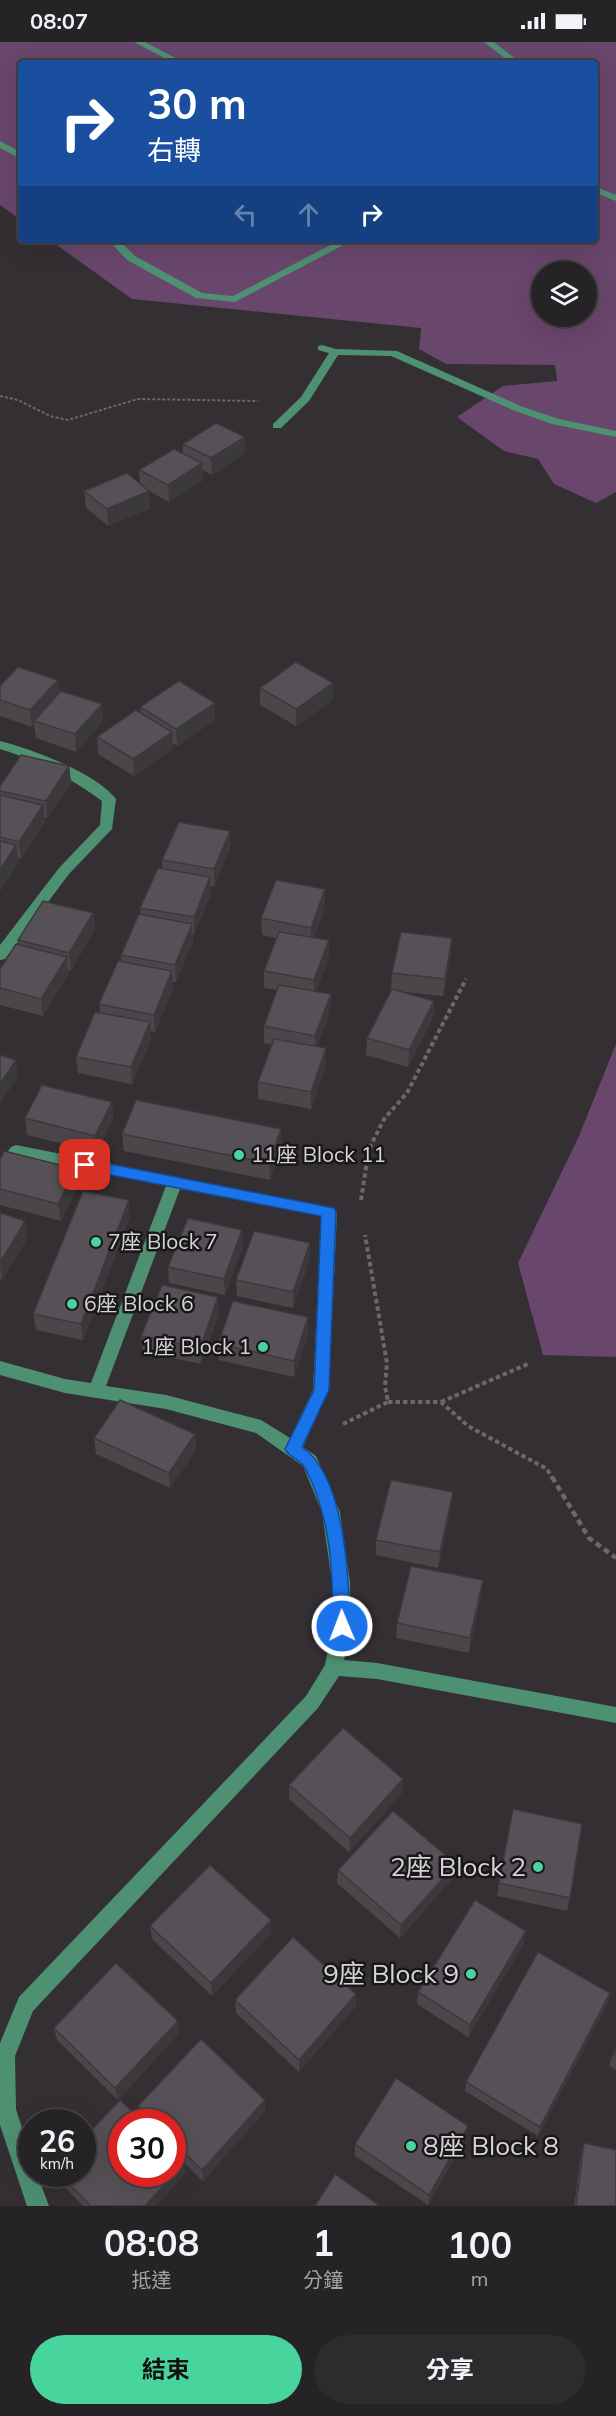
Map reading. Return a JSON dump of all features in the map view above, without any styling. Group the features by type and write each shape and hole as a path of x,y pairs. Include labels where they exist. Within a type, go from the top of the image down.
{"street":[{"path":"138,42 175,60"},
{"path":"488,42 513,60"},
{"path":"0,144 18,154"},
{"path":"598,191 616,198"},
{"path":"116,243 131,258 200,296 235,298 342,243"},
{"path":"322,348 335,352 393,353 519,409 556,422 616,434"},
{"path":"277,426 305,399 335,352"},
{"path":"0,745 44,759 81,779 110,799 107,826 64,871 0,955"},
{"path":"16,1151 329,1212 321,1390 293,1449"},
{"path":"96,1391 175,1182"},
{"path":"0,1368 65,1386 166,1402 261,1427 310,1461 331,1512 341,1582 342,1626 334,1667 312,1702 27,2004 5,2056 3,2112 38,2206"},
{"path":"334,1667 376,1671 616,1715"}],"path":[{"path":"0,396 20,400 60,419 68,420 138,399 285,402 305,399"},
{"path":"362,1207 361,1197 369,1149 384,1119 407,1093 466,980"},
{"path":"364,1227 387,1363 385,1386 388,1402"},
{"path":"293,1449 388,1402 441,1402 531,1363"},
{"path":"441,1402 468,1426 547,1469 589,1538 616,1558"}],"shaded area":[{"path":"0,42 616,42 616,492 596,503 554,484 538,459 504,451 457,417 503,386 557,381 555,365 446,364 419,349 421,328 132,299 54,243 598,243 598,60 18,60 18,218 0,205"},
{"path":"616,1044 616,1357 543,1355 518,1263 579,1136"}],"building":[{"path":"216,423 245,437 211,458 183,444"},
{"path":"174,449 202,463 168,485 139,470"},
{"path":"127,473 149,491 107,509 84,491"},
{"path":"296,662 333,683 296,709 260,688"},
{"path":"18,667 58,680 30,710 0,700 0,686"},
{"path":"179,681 215,703 176,729 140,707"},
{"path":"61,691 102,704 75,734 34,721"},
{"path":"136,710 172,732 133,759 97,737"},
{"path":"21,755 69,766 46,801 0,791 0,786"},
{"path":"0,795 43,805 19,842 0,837"},
{"path":"179,822 230,831 214,869 162,860"},
{"path":"0,841 16,845 0,870"},
{"path":"158,868 210,877 194,917 140,908"},
{"path":"276,880 325,889 311,928 261,918"},
{"path":"43,901 93,913 69,953 18,940"},
{"path":"139,914 192,924 175,965 121,955"},
{"path":"279,932 329,940 314,980 264,971"},
{"path":"401,932 452,938 445,979 392,973"},
{"path":"16,944 67,957 41,999 0,988 0,969"},
{"path":"118,961 172,971 154,1015 99,1004"},
{"path":"279,985 331,994 315,1036 264,1026"},
{"path":"392,989 434,1001 409,1050 367,1038"},
{"path":"95,1012 150,1022 131,1067 76,1057"},
{"path":"274,1039 326,1048 311,1092 258,1082"},
{"path":"0,1055 16,1060 0,1084"},
{"path":"42,1085 112,1102 95,1136 25,1118"},
{"path":"136,1100 281,1129 269,1163 122,1134"},
{"path":"4,1151 76,1169 58,1204 0,1189 0,1159"},
{"path":"83,1191 129,1200 81,1324 33,1314"},
{"path":"0,1213 25,1221 0,1263"},
{"path":"188,1218 242,1230 224,1279 168,1267"},
{"path":"254,1231 310,1243 293,1292 236,1280"},
{"path":"162,1285 218,1297 200,1348 141,1336"},
{"name":"1座 Block 1","path":"233,1301 308,1317 294,1361 218,1344"},
{"path":"120,1400 195,1434 169,1473 94,1438"},
{"path":"391,1480 453,1492 440,1552 376,1540"},
{"path":"411,1566 483,1580 470,1638 397,1623"},
{"path":"343,1728 403,1779 350,1838 289,1785"},
{"name":"2座 Block 2","path":"513,1809 582,1824 570,1898 499,1883"},
{"path":"393,1811 456,1864 401,1925 338,1870"},
{"path":"210,1865 271,1920 211,1983 150,1926"},
{"name":"9座 Block 9","path":"475,1900 526,1931 470,2025 418,1992"},
{"path":"293,1937 356,1994 299,2060 235,2000"},
{"path":"538,1952 610,1993 540,2127 466,2082"},
{"path":"116,1963 178,2021 115,2088 54,2028"},
{"path":"201,2039 265,2100 202,2170 186,2155 186,2109 141,2109 138,2106"},
{"name":"8座 Block 8","path":"396,2078 468,2126 429,2195 355,2144"},
{"path":"120,2100 129,2109 111,2109"},
{"path":"108,2113 108,2187 162,2187 145,2206 91,2206 72,2187 96,2187 96,2125"},
{"path":"584,2143 616,2150 616,2206 576,2206"},
{"path":"335,2174 380,2206 315,2206"}],"place":[{"name":"11座 Block 11","path":"239,1155"},
{"name":"7座 Block 7","path":"96,1242"},
{"name":"6座 Block 6","path":"72,1304"},
{"name":"1座 Block 1","path":"263,1347"},
{"name":"2座 Block 2","path":"538,1867"},
{"name":"9座 Block 9","path":"471,1974"},
{"name":"8座 Block 8","path":"411,2146"}],"route":[{"path":"85,1165 329,1212 321,1390 293,1449 310,1461 331,1512 341,1582 342,1626"}]}
